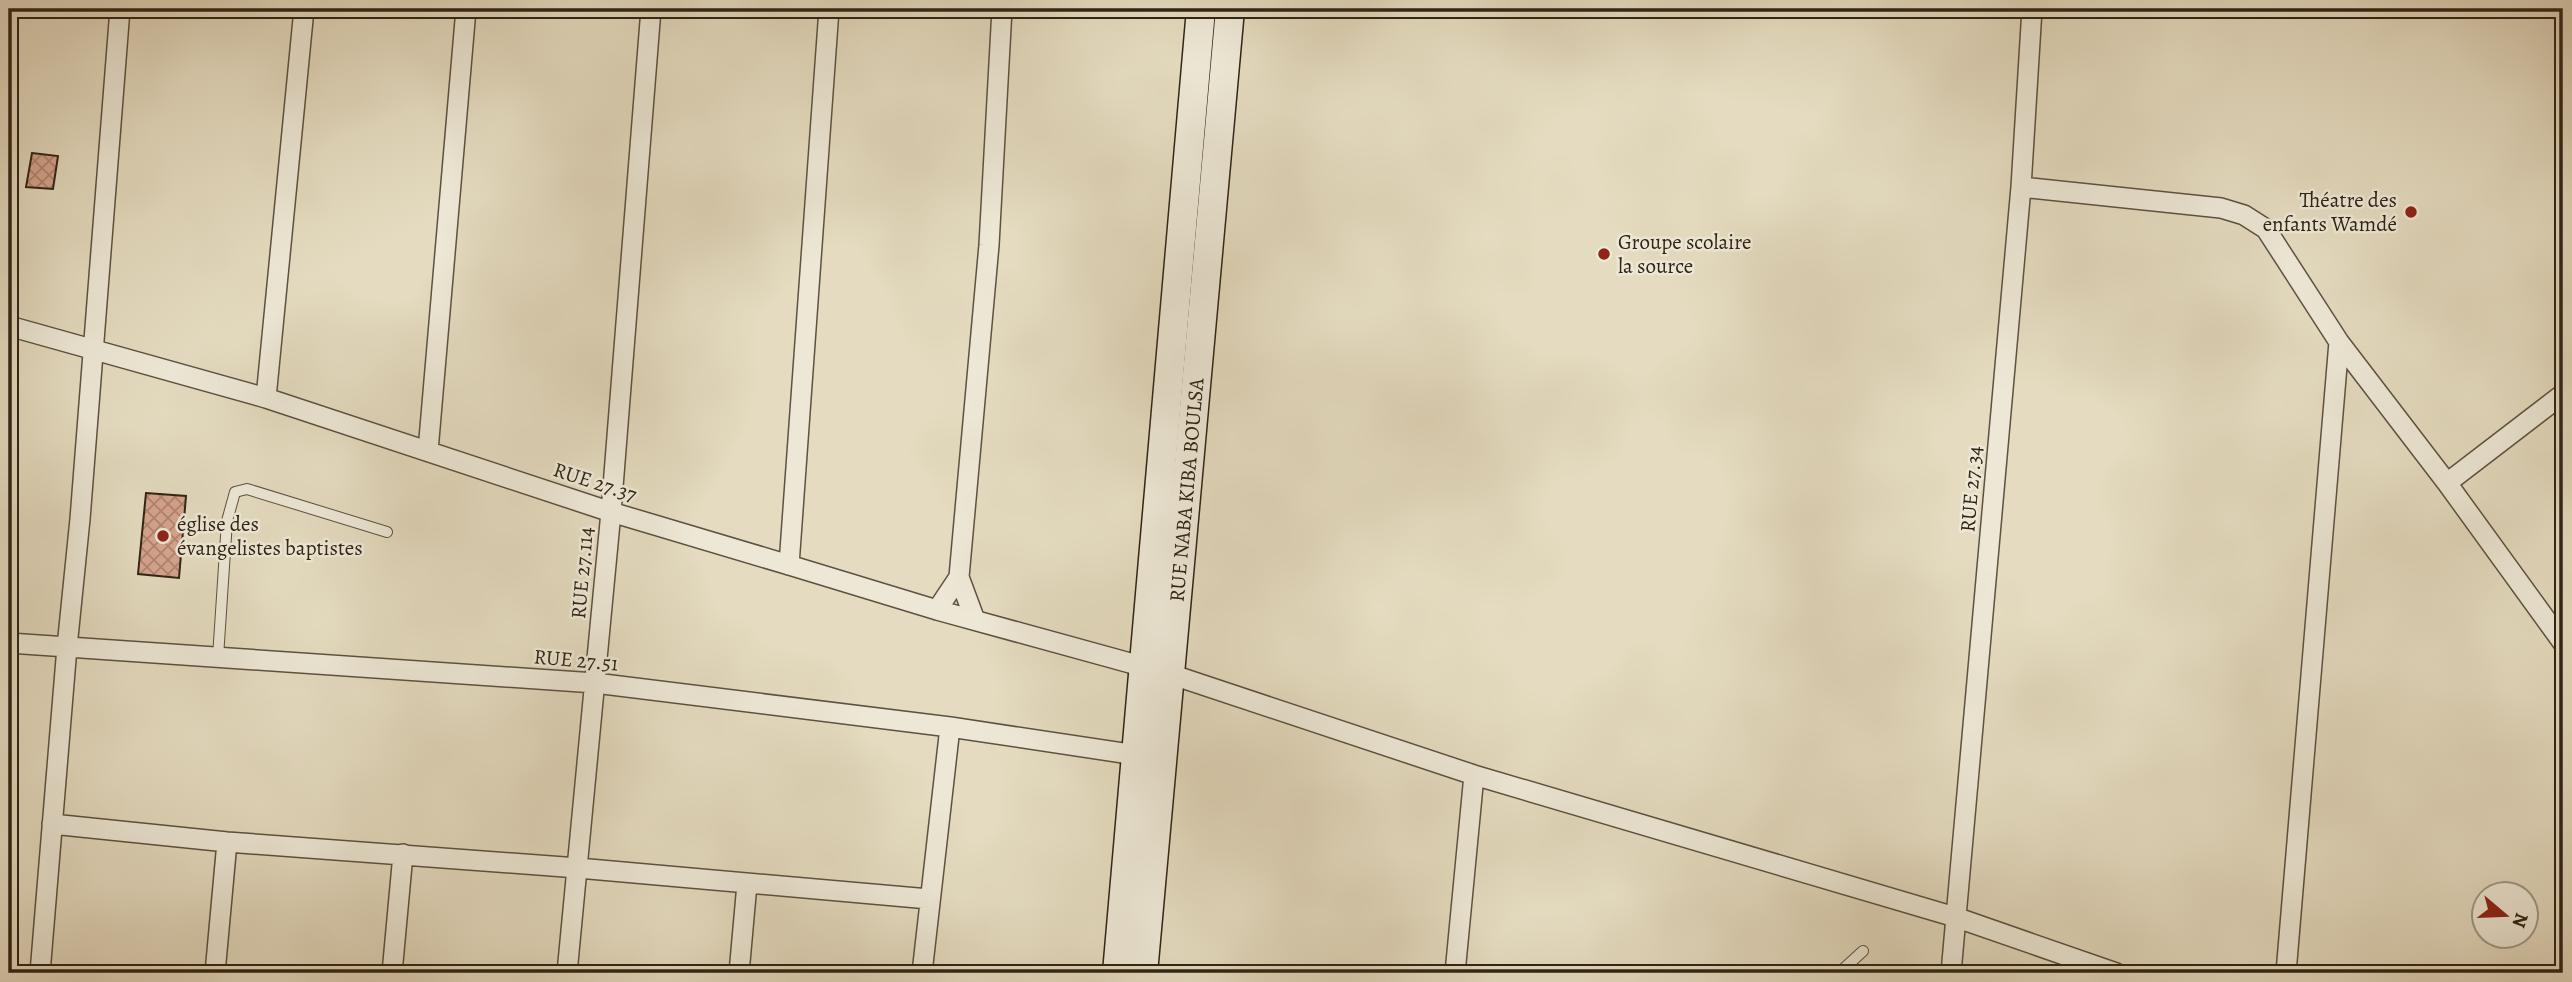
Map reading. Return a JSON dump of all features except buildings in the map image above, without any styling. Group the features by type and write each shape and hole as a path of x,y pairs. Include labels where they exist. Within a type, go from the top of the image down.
{"street":[{"path":"40,973 80,519 120,9"},
{"path":"265,398 304,9"},
{"path":"428,451 466,9"},
{"name":"RUE 27.114","path":"568,973 611,512 651,9"},
{"path":"789,565 829,9"},
{"path":"975,620 959,577 989,245 1002,9"},
{"name":"RUE NABA KIBA BOULSA","path":"1143,973 1157,671 1201,9"},
{"name":"RUE NABA KIBA BOULSA","path":"1117,973 1136,755 1157,671 1230,9"},
{"name":"RUE 27.34","path":"1951,973 2021,187 2032,9"},
{"path":"2021,187 2221,208 2244,215 2266,229 2339,342 2563,643"},
{"name":"RUE 27.37","path":"9,326 265,398 611,512 937,610 1157,671 1474,775 1955,917 2116,973"},
{"path":"2286,973 2339,342"},
{"path":"2446,483 2563,394"},
{"path":"937,610 959,577"},
{"name":"RUE 27.51","path":"9,643 595,683 950,727 1136,755"},
{"path":"922,973 950,727"},
{"path":"1455,973 1474,775"},
{"path":"52,824 227,842 578,868 929,900"},
{"path":"215,973 227,842"},
{"path":"392,973 403,854"},
{"path":"739,973 747,884"}],"lane":[{"path":"218,657 227,521 235,492 247,489 387,532"},
{"path":"1839,973 1863,951"}],"place":[{"name":"Théatre des enfants Wamdé","path":"2411,212"},
{"name":"Groupe scolaire la source","path":"1604,254"},
{"name":"église des évangelistes baptistes","path":"163,536"}]}
